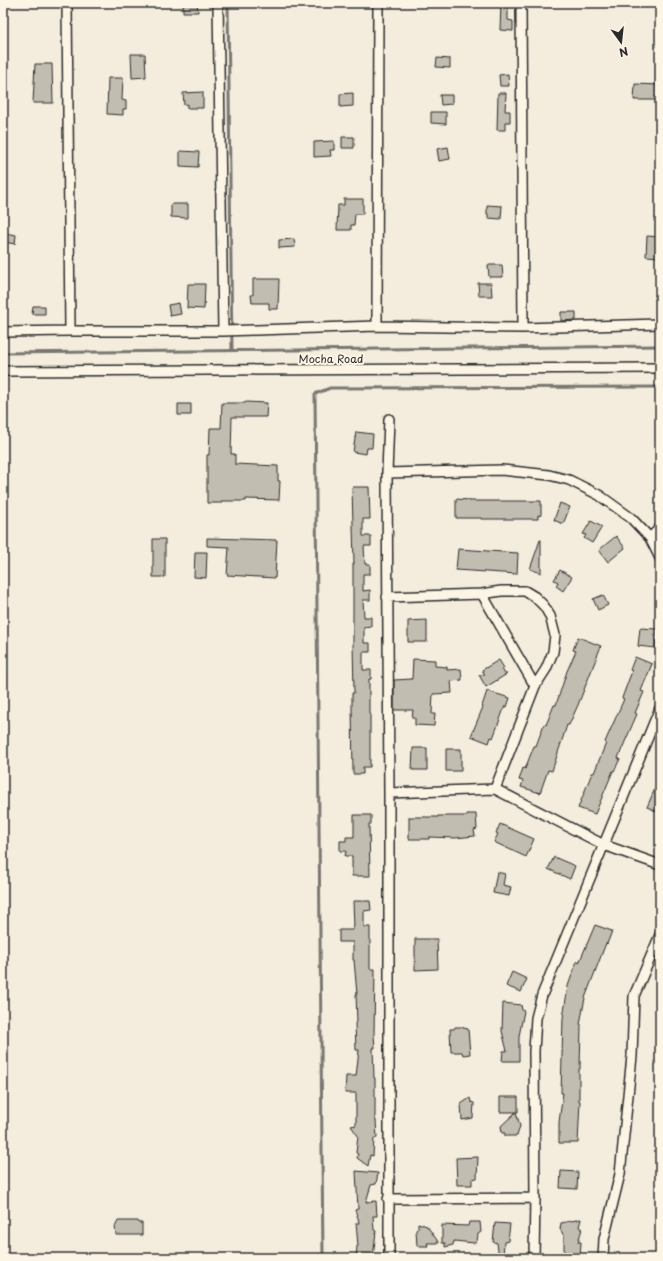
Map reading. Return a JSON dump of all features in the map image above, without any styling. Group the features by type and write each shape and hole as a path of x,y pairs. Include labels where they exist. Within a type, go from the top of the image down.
{"street":[{"path":"67,3 70,331"},
{"path":"218,3 223,331"},
{"path":"378,3 378,326"},
{"path":"521,3 523,328"},
{"path":"3,332 223,331 378,326 523,328 660,324"},
{"name":"Mocha Road","path":"3,371 660,368"},
{"path":"389,419 387,473 389,1258"},
{"path":"387,473 502,470 549,475 569,480 599,494 631,518 650,538 660,558"},
{"path":"650,538 660,528"},
{"path":"387,597 525,591 535,596 550,616 555,635 553,652 546,669 535,686 495,789"},
{"path":"482,594 535,686"},
{"path":"534,1258 536,1198 534,1051 536,1018 542,995 660,708"},
{"path":"389,792 495,789 604,845 660,865"},
{"path":"603,1258 604,1239 620,1174 632,1056 634,996 660,935"},
{"path":"388,1199 536,1198"}],"building":[{"path":"183,3 197,3 198,12 183,12"},
{"path":"501,3 508,3 508,20 513,21 513,31 500,30"},
{"path":"131,54 145,54 146,77 132,78"},
{"path":"437,58 450,59 450,68 436,67"},
{"path":"35,64 52,64 53,103 33,103"},
{"path":"508,74 509,86 500,86 499,75"},
{"path":"108,78 123,78 122,100 126,101 126,109 123,109 123,115 107,114"},
{"path":"635,84 660,85 658,100 634,100"},
{"path":"203,92 203,108 187,108 187,104 184,105 183,93"},
{"path":"353,93 353,106 340,107 340,94"},
{"path":"498,93 506,93 505,111 510,111 510,122 505,122 505,130 497,130"},
{"path":"440,95 452,95 452,104 441,105"},
{"path":"431,112 446,112 446,124 431,123"},
{"path":"342,137 354,137 354,148 342,148"},
{"path":"334,141 334,150 330,150 331,156 314,157 314,142"},
{"path":"448,147 450,159 439,161 437,149"},
{"path":"180,151 199,152 198,167 180,166"},
{"path":"344,199 363,199 363,214 355,214 354,225 351,225 351,230 337,230 338,205 344,205"},
{"path":"171,204 188,204 188,218 171,217"},
{"path":"487,205 502,206 501,219 488,218"},
{"path":"5,233 16,235 15,244 4,242"},
{"path":"647,236 660,237 660,257 646,256"},
{"path":"294,239 295,247 279,248 279,240"},
{"path":"488,265 502,265 503,277 489,277"},
{"path":"253,279 279,279 278,309 269,309 269,303 252,303 251,295 253,295"},
{"path":"478,283 491,283 492,296 479,296"},
{"path":"188,284 205,284 204,309 187,308"},
{"path":"179,303 181,314 170,316 168,305"},
{"path":"33,306 45,306 45,314 32,314"},
{"path":"561,312 576,312 576,320 561,321"},
{"path":"222,403 267,403 266,417 232,417 231,454 235,454 235,464 278,466 278,481 280,481 279,500 246,499 246,501 222,501 222,503 207,503 207,455 209,455 210,428 221,428"},
{"path":"178,404 191,404 191,415 178,415"},
{"path":"356,432 373,434 372,448 367,448 366,454 353,452"},
{"path":"352,487 369,487 370,519 363,519 363,536 371,536 371,546 364,546 365,564 370,564 370,574 363,574 363,591 370,590 370,600 363,600 364,617 371,617 371,626 364,627 364,643 370,643 370,652 363,652 363,670 371,670 371,679 369,679 370,767 363,767 363,774 353,774 352,693 354,693 354,564"},
{"path":"456,499 469,501 541,501 541,516 538,515 538,519 456,518"},
{"path":"560,503 570,507 563,524 554,520"},
{"path":"591,521 602,527 592,543 584,538 586,535 583,534"},
{"path":"616,536 625,548 608,562 599,550"},
{"path":"207,538 277,540 275,578 227,575 229,547 207,546"},
{"path":"153,539 165,539 165,577 153,577"},
{"path":"541,540 541,573 530,569"},
{"path":"458,549 518,553 517,574 456,570"},
{"path":"195,552 207,552 206,578 194,577"},
{"path":"560,570 572,577 563,591 556,586 558,582 554,580"},
{"path":"603,595 608,605 598,610 593,599"},
{"path":"427,620 427,642 408,642 408,621"},
{"path":"640,628 657,629 655,648 638,646"},
{"path":"578,637 601,646 578,705 569,725 567,725 552,771 548,770 540,793 521,787 523,781 519,780 534,746 536,746 544,724 546,725 554,705 556,705 567,671 576,651 573,650"},
{"path":"635,657 652,664 641,691 644,692 635,713 637,714 618,758 620,759 613,771 595,814 578,808 624,699 622,698 632,671 630,670"},
{"path":"413,659 435,660 435,666 447,667 447,670 461,669 462,680 451,681 452,693 433,694 432,714 435,714 434,726 415,725 415,718 412,718 413,710 394,710 394,680 412,679"},
{"path":"499,660 504,668 502,669 505,674 507,674 486,687 479,675 485,675 482,670"},
{"path":"487,691 510,698 507,707 505,706 493,738 491,737 489,743 471,736 483,707 482,706"},
{"path":"413,748 427,748 427,770 412,770"},
{"path":"446,749 461,749 461,771 446,771"},
{"path":"660,777 660,813 647,807"},
{"path":"467,814 476,814 477,829 474,830 475,836 409,839 409,817 467,816"},
{"path":"354,815 371,815 371,824 369,824 370,876 352,876 352,856 345,856 346,851 340,851 340,841 346,841 346,837 354,837"},
{"path":"500,824 534,839 526,857 494,842 498,834 496,833"},
{"path":"554,857 575,866 570,879 548,869"},
{"path":"497,872 505,874 503,885 511,887 509,896 493,893"},
{"path":"353,901 370,901 371,910 364,911 364,927 370,927 370,969 375,969 375,1048 373,1048 377,1138 374,1138 373,1156 370,1155 368,1166 357,1158 358,1154 356,1153 358,1136 351,1126 356,1125 356,1093 345,1093 346,1076 356,1076 359,1050 356,1050 355,1023 357,1022 357,994 353,960 353,942 339,942 339,930 353,930"},
{"path":"595,925 612,931 585,998 580,1024 580,1101 578,1143 559,1143 559,1122 563,1093 561,1093 563,1018 568,986 577,961 579,963"},
{"path":"415,939 437,939 438,969 415,970"},
{"path":"512,972 527,979 521,992 506,986"},
{"path":"503,1003 521,1005 522,1010 524,1011 519,1036 519,1061 502,1061 503,1051 507,1051 502,1031"},
{"path":"455,1027 463,1027 468,1029 470,1054 463,1055 462,1052 451,1052 450,1029 454,1029"},
{"path":"500,1097 518,1097 518,1112 500,1112"},
{"path":"470,1098 471,1102 474,1103 473,1118 462,1120 461,1104"},
{"path":"516,1112 520,1126 517,1136 505,1136 505,1133 502,1133 501,1126"},
{"path":"478,1157 477,1178 472,1179 472,1185 457,1185 456,1158"},
{"path":"356,1171 378,1173 376,1184 371,1185 366,1202 376,1201 377,1216 373,1216 374,1230 376,1231 373,1258 356,1258 358,1246 356,1223 359,1223 355,1210 358,1209"},
{"path":"561,1171 578,1172 577,1189 560,1188"},
{"path":"581,1219 579,1227 582,1229 578,1242 581,1242 580,1258 564,1258 564,1236 560,1229 561,1223"},
{"path":"118,1221 138,1221 139,1223 142,1223 142,1235 116,1235 115,1227"},
{"path":"469,1222 480,1222 481,1232 478,1234 477,1241 474,1243 454,1241 453,1245 445,1247 445,1243 442,1243 442,1225 468,1226"},
{"path":"418,1223 427,1226 439,1243 427,1243 428,1246 417,1246 416,1230 418,1228"},
{"path":"495,1223 510,1224 508,1241 504,1242 503,1258 499,1258 497,1243 493,1242"}],"waterway":[{"path":"228,3 232,351"},
{"path":"3,353 660,346"},
{"path":"323,1258 315,394 330,388 660,387"}]}
